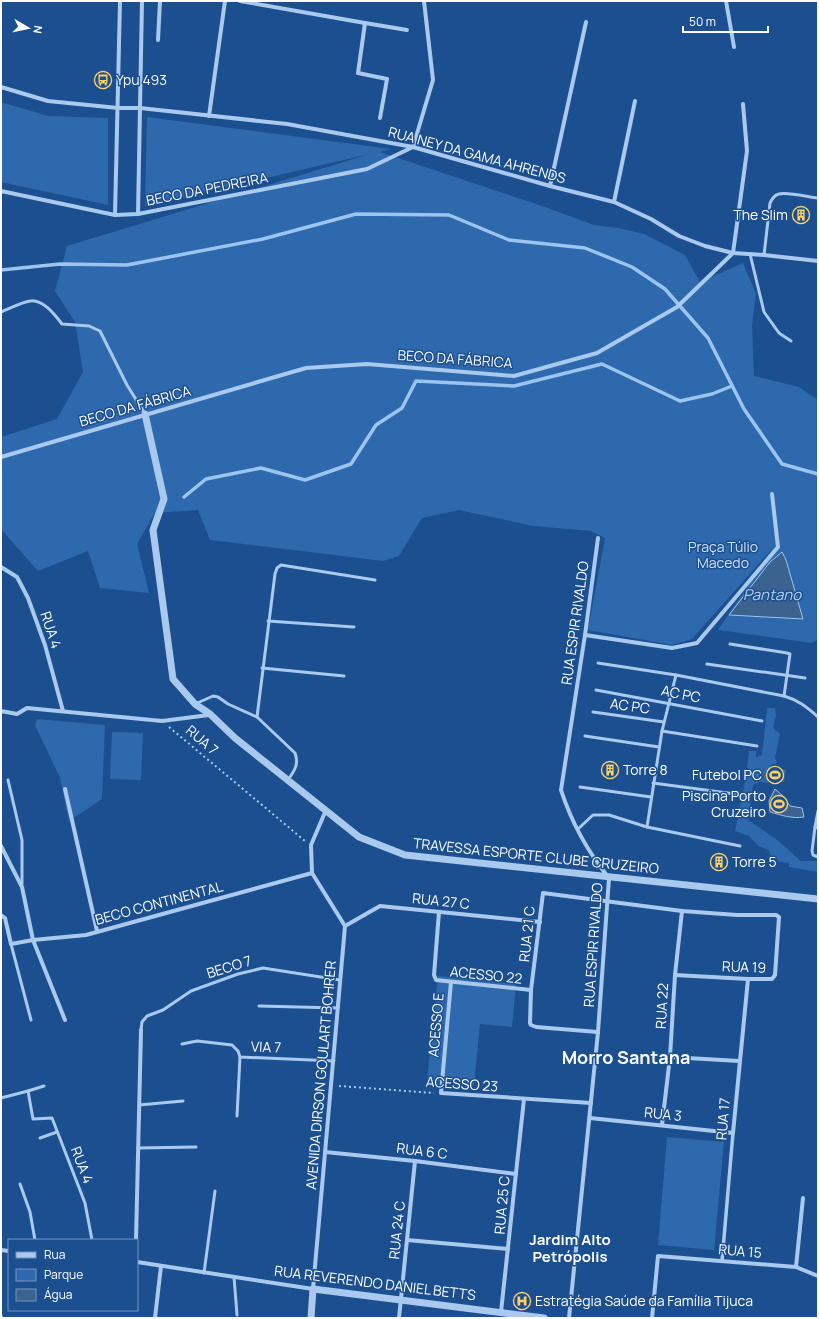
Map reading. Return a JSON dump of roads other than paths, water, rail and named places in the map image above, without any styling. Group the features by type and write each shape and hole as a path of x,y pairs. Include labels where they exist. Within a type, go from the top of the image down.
{"street":[{"path":"115,215 120,1"},
{"path":"138,214 142,1"},
{"path":"158,40 160,1"},
{"path":"209,116 225,1"},
{"path":"240,1 407,30"},
{"path":"413,147 433,80 424,1"},
{"path":"726,1 734,47"},
{"path":"550,186 586,22"},
{"path":"365,23 358,73 387,79 380,118"},
{"name":"RUA NEY DA GAMA AHRENDS","path":"1,87 48,101 118,108 140,108 286,124 413,147 550,186 614,202 651,219 679,236 705,246 733,253 818,261"},
{"path":"614,202 635,101"},
{"path":"733,253 747,150 743,104"},
{"name":"BECO DA PEDREIRA","path":"1,191 115,215 138,214 367,169 413,147"},
{"name":"BECO DA FÁBRICA","path":"1,457 306,368 367,364 514,376 597,353 677,307 733,253"},
{"name":"TRAVESSA ESPORTE CLUBE CRUZEIRO","path":"146,414 164,499 154,530 174,679 195,704 210,714 235,738 359,836 405,855 609,878 818,899"},
{"path":"585,635 672,648 696,643 778,547 772,494"},
{"name":"RUA ESPIR RIVALDO","path":"569,1318 598,1032 609,878 594,859 567,809 561,790 585,635 598,538"},
{"name":"RUA 4","path":"1,566 17,577 28,598 45,645 63,711"},
{"path":"1,711 16,714 27,708 162,721 210,714"},
{"path":"65,789 97,932"},
{"path":"326,810 311,845 312,873 345,926"},
{"path":"1,846 22,887 33,940 65,1020"},
{"name":"BECO CONTINENTAL","path":"11,944 97,932 312,873"},
{"name":"RUA 21 C","path":"598,1032 536,1027 531,1025 529,1020 531,990 543,893 608,901"},
{"path":"608,901 682,911"},
{"name":"RUA 27 C","path":"345,926 380,906 540,922"},
{"name":"RUA 19","path":"675,975 770,980 774,978 779,917 776,915 737,915 682,911"},
{"name":"RUA 22","path":"662,1126 670,1057 675,975 682,911"},
{"name":"ACESSO 22","path":"439,912 434,975 436,980 531,990"},
{"path":"1,915 4,918 11,944"},
{"name":"AVENIDA DIRSON GOULART BOHRER","path":"313,1289 345,926"},
{"name":"RUA 17","path":"722,1261 739,1061 748,979"},
{"name":"ACESSO E","path":"441,1093 451,982"},
{"path":"136,1239 140,1030"},
{"path":"670,1057 739,1061"},
{"name":"ACESSO 23","path":"441,1093 591,1103"},
{"name":"RUA 25 C","path":"501,1312 524,1099"},
{"name":"RUA 3","path":"590,1118 733,1132"},
{"name":"RUA 6 C","path":"325,1152 415,1161 516,1174"},
{"name":"RUA 24 C","path":"399,1318 415,1161"},
{"path":"796,1267 803,1198"},
{"path":"407,1240 508,1248"},
{"name":"RUA 15","path":"652,1318 658,1256 796,1267 818,1276"},
{"name":"RUA REVERENDO DANIEL BETTS","path":"138,1262 313,1289 544,1318"},
{"path":"155,1318 160,1266"},
{"path":"311,1318 313,1289"}],"lane":[{"path":"764,255 770,203 773,198 778,194 784,194 818,198"},
{"path":"750,254 764,312 779,333 791,341"},
{"path":"1,312 31,301 43,304 62,324 89,326 100,332 127,385 146,414"},
{"path":"257,717 268,621 277,568 281,565 375,580"},
{"path":"268,621 354,627"},
{"path":"730,644 790,654 791,657 784,696"},
{"name":"AC PC","path":"598,663 784,696 795,699 818,716"},
{"path":"707,664 805,678"},
{"path":"262,668 344,676"},
{"path":"647,827 662,731 676,676"},
{"name":"AC PC","path":"596,690 762,721"},
{"path":"195,704 213,696 218,697 228,704 257,717 295,752 298,760 296,767 288,780"},
{"name":"AC PC","path":"593,712 664,722"},
{"name":"AC PC","path":"662,731 757,746"},
{"path":"585,736 659,747"},
{"path":"8,780 22,840 22,887"},
{"path":"653,783 735,794"},
{"path":"580,787 651,797"},
{"path":"818,811 812,851 813,855 818,857"},
{"path":"578,829 592,815 609,815 647,827 740,846"},
{"path":"11,944 31,1020"},
{"name":"BECO 7","path":"140,1030 142,1022 147,1016 163,1010 191,991 238,974 262,968 340,980"},
{"path":"259,1006 338,1008"},
{"name":"VIA 7","path":"182,1044 197,1041 232,1045 238,1051 240,1057 334,1061"},
{"path":"237,1116 240,1057"},
{"path":"1,1098 44,1086"},
{"name":"RUA 4","path":"28,1091 33,1119 52,1118 85,1203 92,1239"},
{"path":"139,1105 183,1101"},
{"path":"40,1138 57,1132"},
{"path":"138,1148 196,1147"},
{"path":"20,1184 30,1212 35,1239"},
{"path":"204,1273 215,1191"},
{"path":"234,1277 237,1315"}],"water":[{"name":"Pantano","path":"782,552 786,560 803,619 729,615 770,562"},
{"name":"Piscina Porto Cruzeiro","path":"775,789 784,797 790,806 802,808 804,817 791,817 770,812 769,801"}],"waterway":[{"path":"1,270 60,264 127,265 263,239 356,214 449,215 509,240 585,248 632,267 665,289 708,338 744,409 782,464 818,474"},
{"path":"184,497 206,479 261,468 305,480 351,464 376,425 402,408 416,381 514,386 602,364 680,401 712,394 732,386"}],"place":[{"name":"Ypu 493","path":"103,80"},
{"name":"The Slim","path":"801,215"},
{"name":"Torre 8","path":"610,770"},
{"name":"Futebol PC","path":"775,775"},
{"name":"Piscina Porto Cruzeiro","path":"779,804"},
{"name":"Torre 5","path":"719,862"},
{"name":"Estratégia Saúde da Família Tijuca","path":"522,1301"}],"district":[{"name":"Morro Santana","path":"626,1058"},
{"name":"Jardim Alto Petrópolis","path":"570,1248"}],"park label":[{"name":"Praça Túlio Macedo","path":"723,556"}]}
